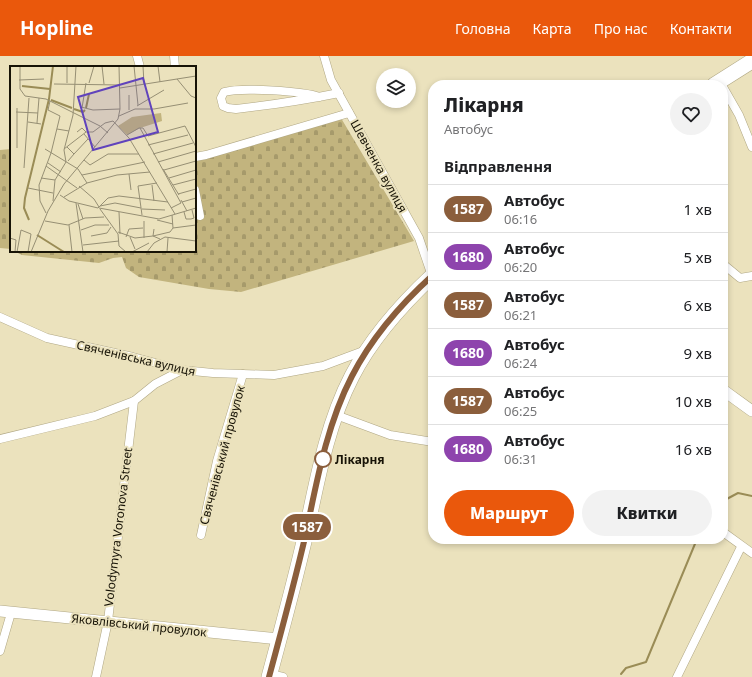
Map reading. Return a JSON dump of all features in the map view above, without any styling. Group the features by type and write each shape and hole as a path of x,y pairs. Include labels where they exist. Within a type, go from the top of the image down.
{"highway":[{"path":"727,80 752,61"},
{"path":"274,676 279,639 306,534 315,486 336,415 352,377 368,349 397,313 428,281"}],"street":[{"path":"137,56 140,66"},
{"path":"174,56 175,66"},
{"name":"Шевченка вулиця","path":"324,56 331,80 419,238 428,265"},
{"path":"320,97 295,92 248,90 224,92 221,98 223,106 236,109 320,97 339,93"},
{"path":"728,98 739,115 752,147"},
{"path":"196,157 206,156 349,113"},
{"path":"196,195 200,216"},
{"path":"728,268 740,278 752,276"},
{"name":"Свяченівська вулиця","path":"0,317 47,338 133,357 182,370 274,375 323,366 368,349"},
{"path":"0,439 95,416 134,401 155,384 182,370"},
{"name":"Свяченівський провулок","path":"200,535 217,461 243,374"},
{"path":"728,394 752,411"},
{"name":"Volodymyra Voronova Street","path":"96,677 108,621 134,401"},
{"path":"336,415 390,435 428,441"},
{"path":"728,536 752,554"},
{"path":"677,677 741,546"},
{"path":"0,651 5,612"},
{"name":"Яковлівський провулок","path":"5,612 279,639"}],"green space":[{"path":"341,118 414,241 241,292 209,289 139,277 126,268 122,257 113,258 99,263 22,255 16,252 196,252 196,161"},
{"path":"10,149 10,249 0,248 0,150"}],"waterway":[{"path":"728,498 738,493 752,496"},
{"path":"621,674 626,668 646,662 695,544"}],"bus line":[{"name":"1587","path":"269,677 306,534 315,486 342,398 368,349 397,313 428,280"}],"place":[{"name":"Лікарня","path":"323,459"}]}
